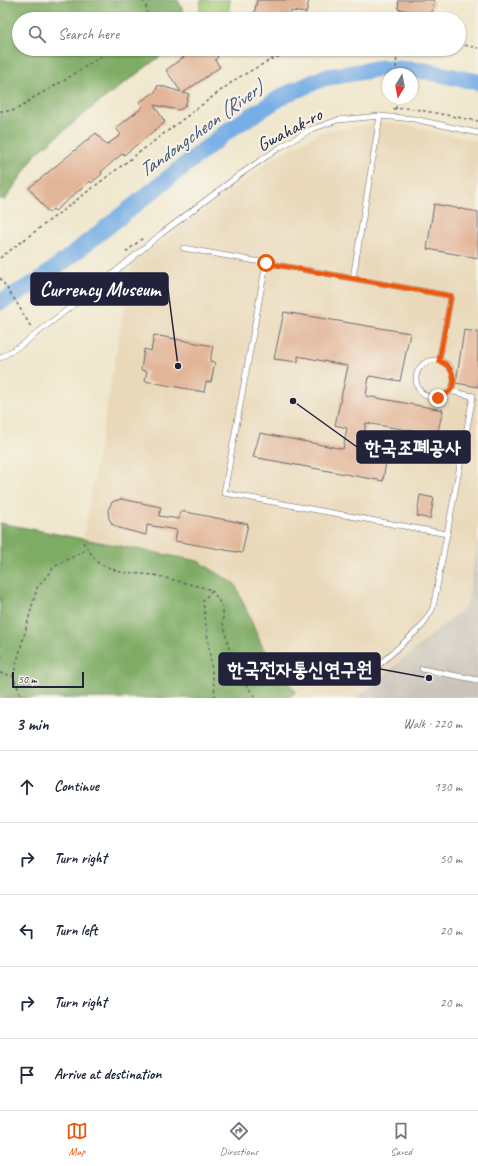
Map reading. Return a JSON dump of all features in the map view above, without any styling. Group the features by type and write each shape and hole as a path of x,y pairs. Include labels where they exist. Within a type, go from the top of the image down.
{"lane":[{"name":"Gwahak-ro","path":"0,358 24,344 161,234 242,174 279,148 312,130 338,120 380,116 414,119 478,133"},
{"path":"353,278 380,116"},
{"path":"183,248 451,296 439,361"},
{"path":"266,263 224,493 447,534"},
{"path":"430,361 439,361 448,366 451,370 454,381 449,391 438,398 426,396 417,386 416,380 420,368 430,361"},
{"path":"362,672 379,665 422,626 433,608 473,396 449,391"},
{"path":"422,669 478,680"}],"path":[{"path":"143,0 146,6 146,12"},
{"path":"466,45 478,48"},
{"path":"0,111 12,111 23,106 31,99 65,80 101,56"},
{"path":"0,258 236,79 282,56"},
{"path":"396,68 397,56"},
{"path":"395,117 396,104"},
{"path":"389,109 409,108 478,121"},
{"path":"124,254 147,235"},
{"path":"0,278 15,300 35,335"},
{"path":"83,542 98,563 120,572 154,575 212,590 223,608 223,623 231,657 240,677 256,698"},
{"path":"22,698 13,676 37,588 54,567 88,548"},
{"path":"212,590 203,601 215,694 214,698"},
{"path":"0,673 13,676"}],"shaded area":[{"path":"385,122 416,127 478,141 478,540 467,605 357,698 301,698 263,648 235,584 83,539 132,263 278,155 322,132"},
{"path":"478,540 478,698 357,698 467,605"}],"green space":[{"path":"0,0 178,0 184,12 12,12 12,56 161,56 90,109 36,154 5,200 0,199"},
{"path":"201,0 230,0 228,12 199,12"},
{"path":"0,523 198,561 235,584 263,648 296,692 288,698 0,698"}],"building":[{"path":"257,0 309,0 306,12 254,12"},
{"path":"399,0 434,0 432,12 412,12 398,9"},
{"path":"185,56 217,56 215,60 220,67 183,93 189,94 185,106 181,109 178,110 154,105 165,122 124,155 123,153 91,183 90,181 55,211 53,209 49,213 29,188 96,133 106,145 121,135 116,128 143,107 139,102 155,92 158,85 181,92 166,70"},
{"path":"434,204 478,212 478,258 427,249"},
{"path":"284,312 410,333 400,381 369,376 366,396 443,410 437,435 366,423 361,451 387,455 383,481 253,457 260,433 343,449 347,428 335,425 348,366 298,356 298,362 274,359"},
{"path":"464,330 478,332 478,387 456,383"},
{"path":"154,335 213,346 210,361 215,362 211,382 206,382 204,392 145,381 147,371 141,370 144,349 151,351"},
{"path":"420,495 434,498 430,519 417,516"},
{"path":"121,499 161,507 159,516 179,519 180,511 248,524 242,553 175,541 177,530 147,525 146,535 119,528 112,524 109,518 108,510 112,502"}],"waterway":[{"name":"Tandongcheon (River)","path":"0,302 39,281 229,130 283,96 323,78 382,68 425,71 478,82"}],"place":[{"name":"Currency Museum","path":"178,366"},
{"name":"한국조폐공사","path":"293,401"},
{"name":"한국전자통신연구원","path":"429,678"}],"route":[{"path":"266,263 451,296 439,361 448,366 451,370 454,381 449,391 438,398"}]}
